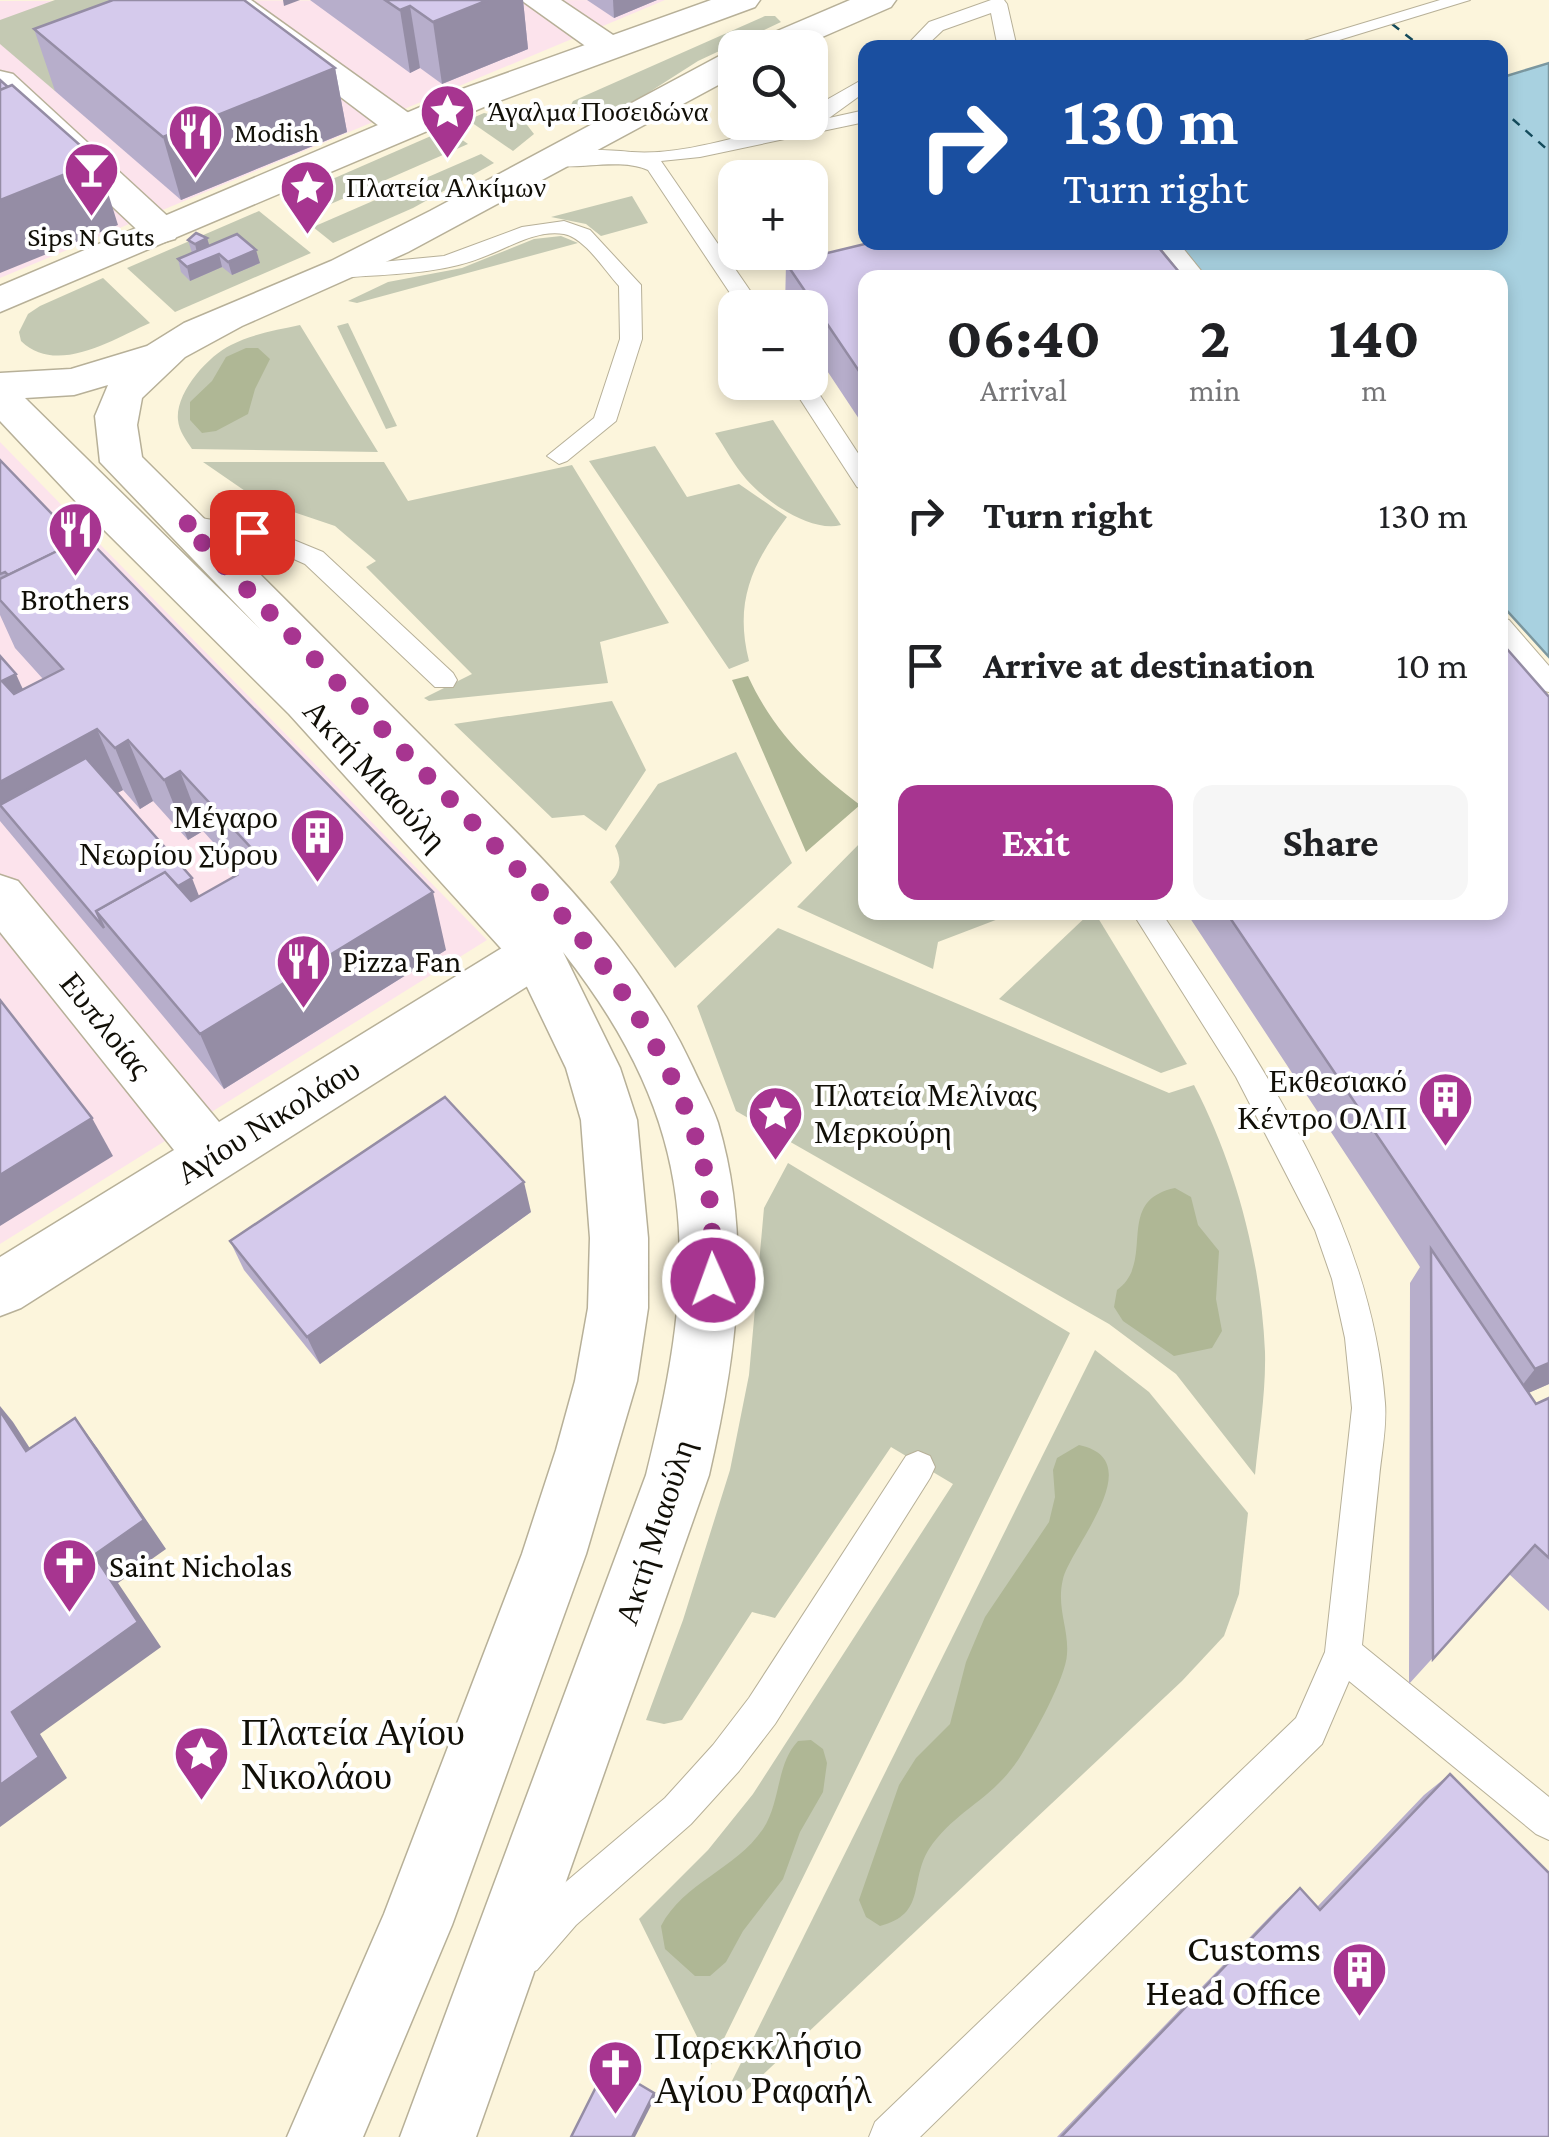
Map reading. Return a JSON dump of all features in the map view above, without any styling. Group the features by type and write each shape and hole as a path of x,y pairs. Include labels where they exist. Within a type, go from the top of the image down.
{"main road":[{"path":"229,0 404,127"},
{"path":"538,0 610,48"},
{"path":"0,300 478,96 743,0"},
{"path":"808,30 879,0"},
{"name":"Ακτή Μιαούλη","path":"324,2137 416,1924 554,1554 606,1381 618,1308 620,1238 609,1120 593,1068 536,954 306,702 5,406 136,366 339,272 559,162 718,72"},
{"path":"0,82 162,231"},
{"path":"478,96 554,106 570,122 571,134 559,162"},
{"name":"Ακτή Μιαούλη","path":"163,354 125,390 114,424 122,462 492,840 596,952 650,1034 676,1086 709,1193 713,1280 682,1467 438,2137"},
{"name":"Ευπλοίας","path":"0,895 212,1156"},
{"name":"Αγίου Νικολάου","path":"0,1289 536,954"}],"lane":[{"path":"1318,40 1460,0"},
{"path":"921,40 936,26 998,4 1006,40"},
{"path":"828,107 858,88"},
{"path":"828,124 858,118"},
{"path":"559,162 700,151 753,140"},
{"path":"638,158 664,175 738,290"},
{"path":"339,272 459,258 540,228 564,227 583,234 630,285 631,339 604,421 559,456"},
{"path":"1173,250 1190,270"},
{"path":"812,400 858,471"},
{"path":"183,523 252,532 314,558 444,680"},
{"path":"1508,635 1549,682"},
{"path":"890,2137 1309,1731 1343,1653 1369,1408 1362,1338 1348,1279 1330,1228 1248,1068 1151,920"},
{"path":"488,1996 562,1911 678,1811 726,1758 762,1711 918,1468"},
{"path":"1343,1653 1549,1821"}],"shaded area":[{"path":"665,0 177,204 0,278 0,1"},
{"path":"0,442 487,940 0,1244"}],"green space":[{"path":"55,0 177,0 55,91 0,44 0,20"},
{"path":"765,16 775,16 781,22 764,30 733,30"},
{"path":"718,37 718,52 615,114 570,107 573,101"},
{"path":"484,113 524,121 534,134 513,151 468,120"},
{"path":"447,129 468,144 301,217 282,201"},
{"path":"481,154 494,163 413,208 333,243 313,227"},
{"path":"632,196 648,223 601,236 586,224 551,217"},
{"path":"259,211 311,253 175,312 127,268"},
{"path":"561,236 578,243 357,303 348,301 388,282 462,268 534,239"},
{"path":"103,278 150,323 102,345 68,355 35,351 21,341 19,332 28,314"},
{"path":"348,323 397,426 386,429 337,326"},
{"path":"300,325 378,452 192,449 180,428 178,409 187,387 203,366 239,341"},
{"path":"246,348 258,348 270,359 248,414 216,431 202,433 190,420 190,402 212,381 226,357"},
{"path":"773,420 841,525 803,520 765,497 746,479 715,433"},
{"path":"655,446 687,497 739,484 787,517 764,551 749,584 744,620 749,661 729,669 589,461"},
{"path":"203,462 384,462 408,501 572,465 669,623 600,642 608,683 429,701 424,698 472,674 366,567 376,561 335,526 258,500"},
{"path":"748,676 769,714 795,748 858,803 806,852 732,680"},
{"path":"612,701 646,770 606,831 584,815 552,818 454,724"},
{"path":"736,752 792,863 675,968 610,882 619,866 615,846 658,784"},
{"path":"858,845 858,920 996,920 938,942 933,969 797,907"},
{"path":"1083,920 1099,920 1187,1064 1161,1073 999,999"},
{"path":"778,928 1169,1093 1194,1085 1234,1181 1258,1283 1265,1367 1255,1475 1176,1374 1109,1324 736,1111 697,1006"},
{"path":"788,1163 1070,1333 711,2065 639,1919 708,1850 753,1794 953,1484 891,1447 775,1618 752,1612 682,1720 664,1724 646,1720 683,1620 730,1470 749,1375 764,1208"},
{"path":"1175,1188 1191,1197 1198,1225 1219,1251 1216,1299 1222,1331 1212,1348 1174,1356 1123,1321 1114,1307 1117,1290 1134,1264 1145,1205 1156,1195"},
{"path":"1095,1350 1149,1392 1248,1513 1239,1594 1224,1636 1182,1681 736,2100 728,2089"},
{"path":"1079,1445 1099,1454 1108,1468 1108,1485 1063,1579 1061,1599 1067,1654 1061,1677 1020,1757 998,1784 939,1836 923,1861 911,1905 895,1921 880,1926 866,1917 859,1900 899,1785 916,1758 950,1724 966,1662 985,1617 1049,1522 1057,1458"},
{"path":"811,1740 823,1749 827,1763 823,1792 800,1832 783,1879 743,1931 726,1962 710,1976 695,1976 665,1949 661,1926 683,1898 752,1843 769,1818 791,1750 798,1741"}],"water":[{"path":"1549,63 1549,657 1508,612 1508,270 1198,270 1180,250 1508,250 1508,76"}],"building":[{"path":"113,0 244,0 335,68 163,137 34,29"},
{"path":"385,0 488,0 433,22 410,6 400,10"},
{"path":"12,85 98,161 0,200 0,90"},
{"path":"196,233 207,238 195,244 188,240"},
{"path":"237,234 256,250 228,262 219,254 187,267 178,259"},
{"path":"858,246 858,250 1161,250 1177,270 858,270 858,370 828,325 828,290 804,290 791,270 828,270 828,253"},
{"path":"0,460 78,541 8,575 0,574"},
{"path":"86,537 433,892 200,1034 96,911 165,872 191,901 237,875 228,866 254,851 180,771 164,780 128,740 115,748 97,729 0,782 0,656 16,674 2,681 14,694 63,669 0,600 0,579"},
{"name":"Εκθεσιακό Κέντρο ΟΛΠ","path":"1508,650 1549,697 1549,1363 1535,1369 1231,920 1508,920"},
{"path":"86,758 192,878 178,886 165,872 96,911 104,928 0,805"},
{"path":"0,1000 92,1118 0,1175"},
{"path":"445,1097 524,1182 307,1337 230,1241"},
{"path":"1431,1249 1536,1404 1549,1398 1549,1558 1535,1545 1433,1659"},
{"name":"Saint Nicholas","path":"0,1411 26,1451 75,1418 144,1520 94,1555 138,1622 12,1712 39,1757 0,1785"},
{"name":"Customs Head Office","path":"1450,1774 1549,1873 1549,2137 1061,2137 1300,1888 1320,1910"},
{"name":"Παρεκκλήσιο Αγίου Ραφαήλ","path":"607,2065 654,2093 632,2137 571,2137"}],"ferry route":[{"path":"1392,24 1413,40"},
{"path":"1508,115 1549,151"}],"place":[{"name":"Άγαλμα Ποσειδώνα","path":"448,160"},
{"name":"Modish","path":"195,181"},
{"name":"Sips N Guts","path":"91,219"},
{"name":"Πλατεία Αλκίμων","path":"307,236"},
{"name":"Brothers","path":"75,579"},
{"name":"Μέγαρο Νεωρίου Σύρου","path":"317,884"},
{"name":"Pizza Fan","path":"303,1010"},
{"name":"Εκθεσιακό Κέντρο ΟΛΠ","path":"1446,1148"},
{"name":"Πλατεία Μελίνας Μερκούρη","path":"775,1162"},
{"name":"Saint Nicholas","path":"70,1615"},
{"name":"Πλατεία Αγίου Νικολάου","path":"202,1803"},
{"name":"Customs Head Office","path":"1360,2019"},
{"name":"Παρεκκλήσιο Αγίου Ραφαήλ","path":"615,2117"}],"route":[{"path":"252,532 183,523 466,812 596,952 650,1034 676,1086 709,1193 713,1280"}]}
